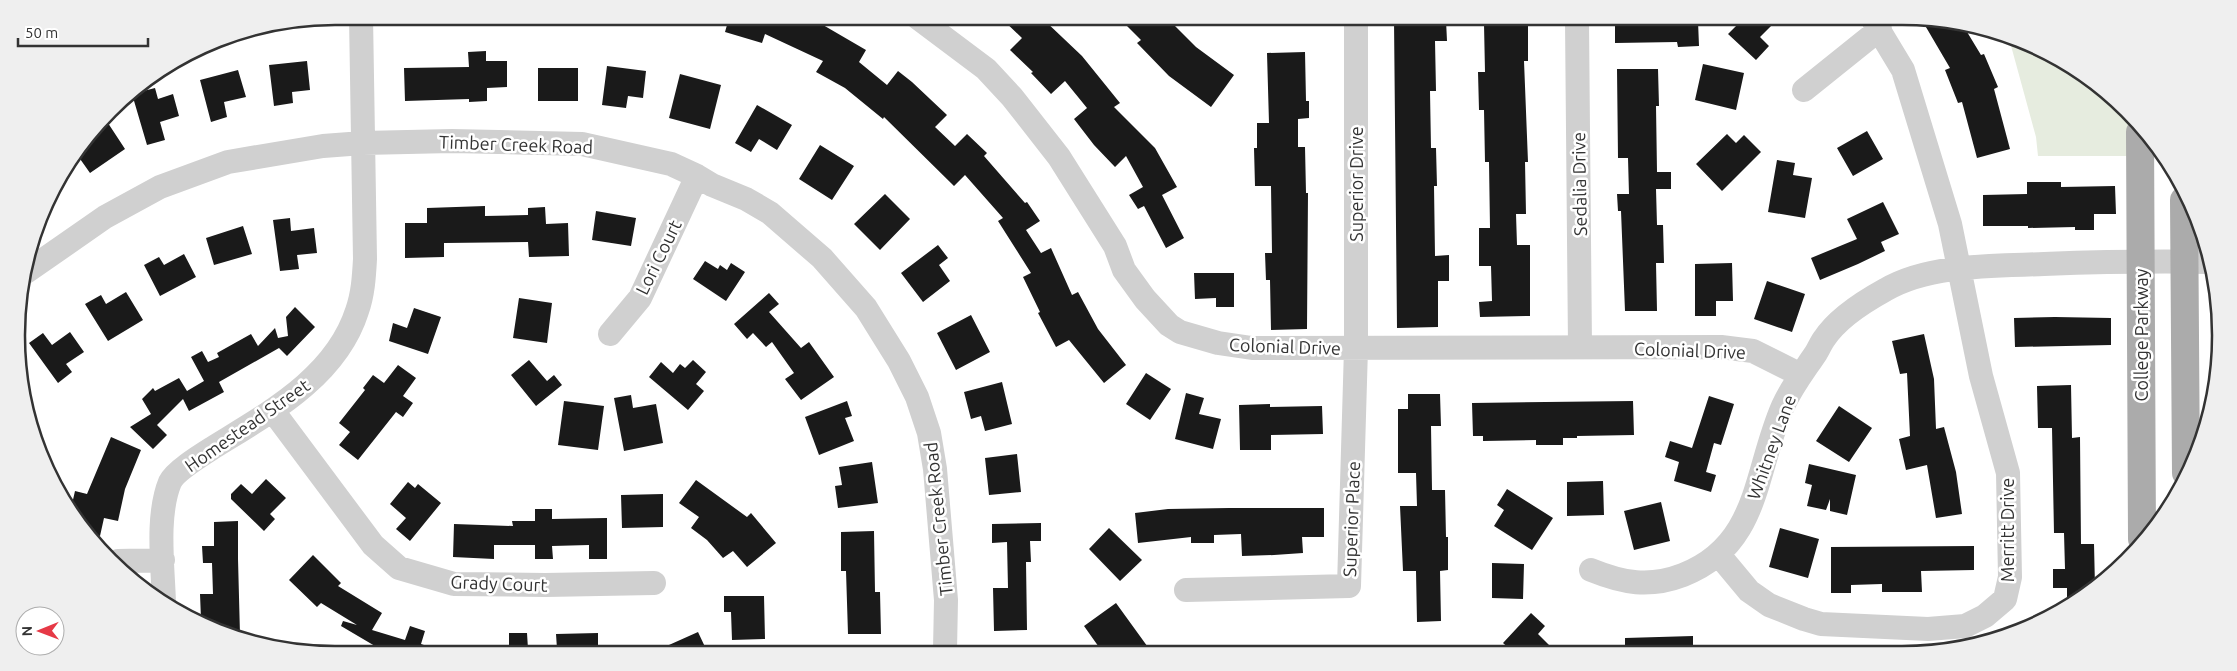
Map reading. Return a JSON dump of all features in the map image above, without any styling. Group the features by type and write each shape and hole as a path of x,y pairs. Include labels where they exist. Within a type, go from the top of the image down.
{"main road":[{"name":"College Parkway","path":"2140,137 2142,532"},
{"path":"2187,215 2197,261 2187,457"}],"street":[{"name":"Homestead Street","path":"164,594 162,529 165,502 171,480 196,458 273,411 312,379 340,347 357,312 363,290 365,259 361,25"},
{"name":"Colonial Drive","path":"927,25 986,69 1012,98 1059,157 1116,246 1124,270 1145,299 1169,325 1180,332 1227,344 1252,348 1729,348 1753,351 1799,374"},
{"name":"Superior Drive","path":"1356,25 1356,348"},
{"name":"Sedalia Drive","path":"1578,25 1580,347"},
{"path":"1804,90 1877,26 1903,70 1950,224 1959,268"},
{"name":"Timber Creek Road","path":"33,267 105,218 160,188 228,162 323,146 452,141 582,144 671,164 712,185 746,199 770,213 822,258 866,308 899,361 917,397 929,433 935,470 946,600 945,646"},
{"name":"Lori Court","path":"610,334 640,298 697,176"},
{"name":"Whitney Lane","path":"1591,570 1627,583 1654,582 1675,578 1696,570 1719,555 1736,535 1747,513 1783,406 1799,374 1817,352 1825,338 1857,307 1887,288 1916,278 1959,268 2140,260 2197,261"},
{"name":"Merritt Drive","path":"1719,555 1748,591 1769,605 1821,624 1928,629 1965,626 1985,616 2005,598 2010,577 2008,472 1981,376 1959,268"},
{"name":"Superior Place","path":"1186,590 1349,586 1356,348"},
{"name":"Grady Court","path":"273,411 373,545 399,568 454,584 654,583"},
{"path":"122,561 163,560"}],"shaded area":[{"path":"2011,45 2039,57 2074,77 2091,89 2121,116 2128,124 2128,156 2038,156 2036,137"}],"building":[{"path":"727,25 823,25 866,50 859,62 887,85 898,71 912,82 947,115 935,127 955,146 967,134 987,153 984,156 1025,203 1027,202 1040,221 1026,230 1041,253 1051,248 1072,295 1078,292 1098,329 1126,365 1104,383 1069,340 1056,347 1038,313 1040,312 1023,277 1031,273 998,221 1003,218 965,175 954,186 884,117 883,119 845,88 816,72 823,61 765,34 762,43 725,32"},
{"path":"1008,25 1049,25 1082,56 1120,103 1114,107 1155,148 1177,187 1162,195 1184,238 1166,248 1144,206 1138,209 1129,195 1143,187 1126,156 1115,167 1094,145 1074,119 1087,108 1065,81 1051,94 1031,73 1033,72 1010,50 1022,38"},
{"path":"1126,25 1174,25 1196,47 1234,75 1211,107 1169,76 1137,43 1141,40"},
{"path":"1394,25 1446,25 1447,41 1435,41 1436,91 1430,91 1431,148 1436,148 1437,186 1434,186 1435,256 1449,255 1449,281 1438,281 1438,327 1397,328"},
{"path":"1484,25 1528,25 1528,61 1524,61 1528,162 1525,162 1526,214 1516,214 1517,245 1530,245 1530,316 1480,317 1479,302 1492,301 1491,266 1479,266 1479,228 1490,228 1489,162 1485,162 1484,110 1479,110 1478,72 1485,72"},
{"path":"1615,25 1698,25 1699,46 1678,47 1677,42 1615,43"},
{"path":"1737,25 1772,25 1760,37 1769,46 1756,60 1728,34"},
{"path":"1926,26 1967,32 1981,55 1984,54 1998,87 1994,89 2010,149 1977,158 1962,102 1958,103 1945,70 1950,68"},
{"path":"486,51 486,61 507,61 507,87 487,88 487,101 469,102 469,99 405,101 404,68 469,67 468,52"},
{"path":"1305,52 1306,101 1309,101 1309,118 1298,119 1298,147 1305,147 1306,193 1308,193 1307,329 1271,330 1270,280 1266,280 1265,253 1272,253 1271,186 1255,186 1254,148 1257,148 1257,123 1269,123 1267,53"},
{"path":"307,61 310,90 292,92 293,103 274,106 269,65"},
{"path":"1703,64 1744,73 1736,110 1695,100"},
{"path":"607,66 646,71 643,98 628,96 626,108 602,105"},
{"path":"538,68 578,68 578,101 538,101"},
{"path":"1617,69 1658,69 1659,106 1656,106 1657,172 1671,172 1671,189 1656,189 1657,225 1663,225 1664,263 1656,263 1657,311 1625,311 1621,211 1618,211 1617,194 1629,194 1628,158 1618,158"},
{"path":"238,70 246,97 224,102 227,117 211,122 200,80"},
{"path":"680,74 721,85 710,129 669,118"},
{"path":"155,88 158,99 173,94 179,116 160,122 165,140 147,145 134,100 144,91"},
{"path":"757,105 792,125 777,150 759,139 751,152 735,143"},
{"path":"109,124 125,149 90,173 80,159"},
{"path":"1867,131 1883,159 1853,176 1837,148"},
{"path":"1727,134 1736,143 1744,135 1761,152 1722,191 1696,164"},
{"path":"820,145 854,166 832,200 799,179"},
{"path":"1777,160 1795,163 1793,175 1812,178 1805,218 1768,212"},
{"path":"2027,182 2061,182 2061,187 2115,186 2116,214 2094,214 2094,230 2075,230 2075,227 2028,228 2028,226 1983,226 1983,195 2027,194"},
{"path":"885,194 910,219 880,250 854,224"},
{"path":"1883,202 1899,234 1881,242 1885,251 1820,280 1811,258 1857,239 1847,219"},
{"path":"485,206 485,216 528,215 528,208 545,207 546,224 568,223 569,256 529,257 528,242 444,243 444,257 405,258 405,223 427,223 427,208"},
{"path":"596,211 636,218 631,246 592,240"},
{"path":"290,218 291,231 314,228 317,253 297,255 299,269 280,271 273,220"},
{"path":"243,226 252,254 214,265 206,238"},
{"path":"938,245 948,258 939,265 950,281 923,302 901,273"},
{"path":"184,254 196,277 160,296 144,265 159,257 164,265"},
{"path":"705,261 718,269 720,265 727,270 731,263 745,272 726,301 693,279"},
{"path":"1732,263 1733,301 1716,301 1716,316 1695,316 1695,264"},
{"path":"1194,273 1234,273 1234,307 1216,307 1216,298 1195,299"},
{"path":"1767,281 1805,294 1792,332 1754,319"},
{"path":"126,292 143,320 108,341 85,304 101,295 106,304"},
{"path":"769,293 779,304 769,312 801,348 809,342 834,377 801,400 785,379 794,373 772,342 766,347 753,333 747,339 734,324"},
{"path":"519,298 552,303 547,343 513,338"},
{"path":"295,307 315,327 287,356 279,348 219,382 224,392 189,411 183,399 157,425 167,435 153,449 130,427 151,414 142,399 153,388 155,391 179,378 187,391 204,381 191,357 202,351 208,362 219,357 217,353 251,334 258,346 275,328 278,338 288,336 286,317"},
{"path":"414,308 441,317 428,354 389,341 393,323 407,328"},
{"path":"971,315 990,352 956,370 937,333"},
{"path":"2014,318 2111,318 2111,345 2015,347"},
{"path":"70,332 84,352 66,364 72,372 58,383 29,343 43,333 52,345"},
{"path":"1924,334 1934,379 1936,429 1944,427 1956,472 1962,514 1936,518 1927,465 1906,470 1899,439 1910,436 1907,373 1900,374 1892,341"},
{"path":"529,360 547,381 554,375 562,385 536,406 511,375"},
{"path":"693,360 706,372 696,384 704,391 688,410 649,377 661,362 673,373 680,364 685,368"},
{"path":"398,365 416,378 403,396 413,403 403,417 396,412 358,460 339,445 350,432 339,423 365,390 363,388 373,375 384,383"},
{"path":"1146,373 1171,389 1150,420 1126,404"},
{"path":"1002,382 1012,424 985,431 981,416 971,419 964,392"},
{"path":"2071,385 2072,438 2080,437 2081,544 2094,544 2095,579 2067,598 2067,588 2053,588 2053,569 2065,569 2064,533 2054,533 2052,428 2038,428 2037,386"},
{"path":"1186,393 1204,398 1199,414 1221,419 1213,449 1175,439"},
{"path":"1408,394 1440,394 1441,426 1431,426 1432,490 1445,490 1446,537 1448,537 1448,570 1440,571 1441,621 1417,622 1416,571 1403,571 1400,506 1417,506 1416,473 1398,473 1398,409 1408,409"},
{"path":"631,395 633,408 656,404 663,443 624,451 614,398"},
{"path":"1709,396 1734,404 1721,445 1714,443 1706,472 1716,475 1711,492 1674,481 1679,462 1665,457 1670,441 1692,448"},
{"path":"564,401 604,406 598,450 558,445"},
{"path":"847,401 852,416 845,418 854,441 819,455 805,417"},
{"path":"1633,401 1634,435 1577,436 1577,438 1563,438 1563,445 1536,445 1536,440 1483,441 1483,436 1473,436 1472,403"},
{"path":"1270,404 1270,407 1322,406 1323,434 1271,435 1271,450 1240,450 1239,405"},
{"path":"1839,406 1872,428 1849,462 1816,441"},
{"path":"111,437 141,450 125,489 118,521 104,518 100,536 89,525 73,501 75,491 87,494"},
{"path":"1017,454 1021,492 989,495 985,458"},
{"path":"872,462 878,503 838,508 835,486 842,485 839,467"},
{"path":"1809,464 1856,475 1847,515 1830,511 1830,499 1826,510 1807,506 1812,485 1805,483"},
{"path":"266,479 286,498 270,514 275,519 264,531 231,499 231,494 241,484 252,494"},
{"path":"696,480 747,517 751,513 776,543 747,567 733,551 723,558 707,540 691,528 699,517 679,503"},
{"path":"1603,481 1604,515 1567,516 1567,482"},
{"path":"408,482 415,488 418,484 441,503 410,541 396,529 406,518 390,504"},
{"path":"1507,489 1553,518 1532,550 1494,526 1504,510 1497,505"},
{"path":"663,494 663,527 622,528 621,495"},
{"path":"1661,502 1670,541 1634,550 1624,511"},
{"path":"1324,508 1324,537 1302,537 1303,553 1274,555 1242,556 1241,534 1214,535 1214,543 1191,543 1191,537 1138,543 1135,513 1168,509"},
{"path":"535,509 552,509 552,519 607,518 607,559 589,559 589,545 552,546 553,559 535,559 535,545 494,545 494,559 453,557 454,524 513,526 512,521 535,521"},
{"path":"238,521 240,631 201,615 200,594 213,594 212,563 203,563 202,546 214,546 214,522"},
{"path":"1041,523 1041,541 1030,541 1031,562 1026,562 1027,630 994,631 993,588 1008,588 1007,542 992,543 992,524"},
{"path":"1109,528 1142,560 1120,581 1089,549"},
{"path":"1780,528 1819,539 1808,578 1769,567"},
{"path":"874,531 875,592 880,592 881,634 848,634 846,571 841,571 841,532"},
{"path":"1974,546 1974,570 1921,571 1922,592 1882,592 1882,584 1851,585 1851,593 1831,593 1831,547"},
{"path":"313,555 341,583 338,586 382,613 372,630 405,640 410,626 425,631 421,644 424,646 375,646 341,626 343,621 357,625 321,603 317,607 289,580"},
{"path":"1492,563 1524,564 1523,599 1492,598"},
{"path":"724,596 764,596 765,639 732,640 731,612 724,612"},
{"path":"1116,603 1147,646 1098,646 1084,626"},
{"path":"1531,613 1545,626 1538,634 1550,646 1506,646 1503,643"},
{"path":"698,632 705,646 667,646"},
{"path":"509,633 527,633 528,646 509,646"},
{"path":"598,633 598,646 557,646 556,634"},
{"path":"1693,636 1693,646 1625,646 1625,638"}]}
